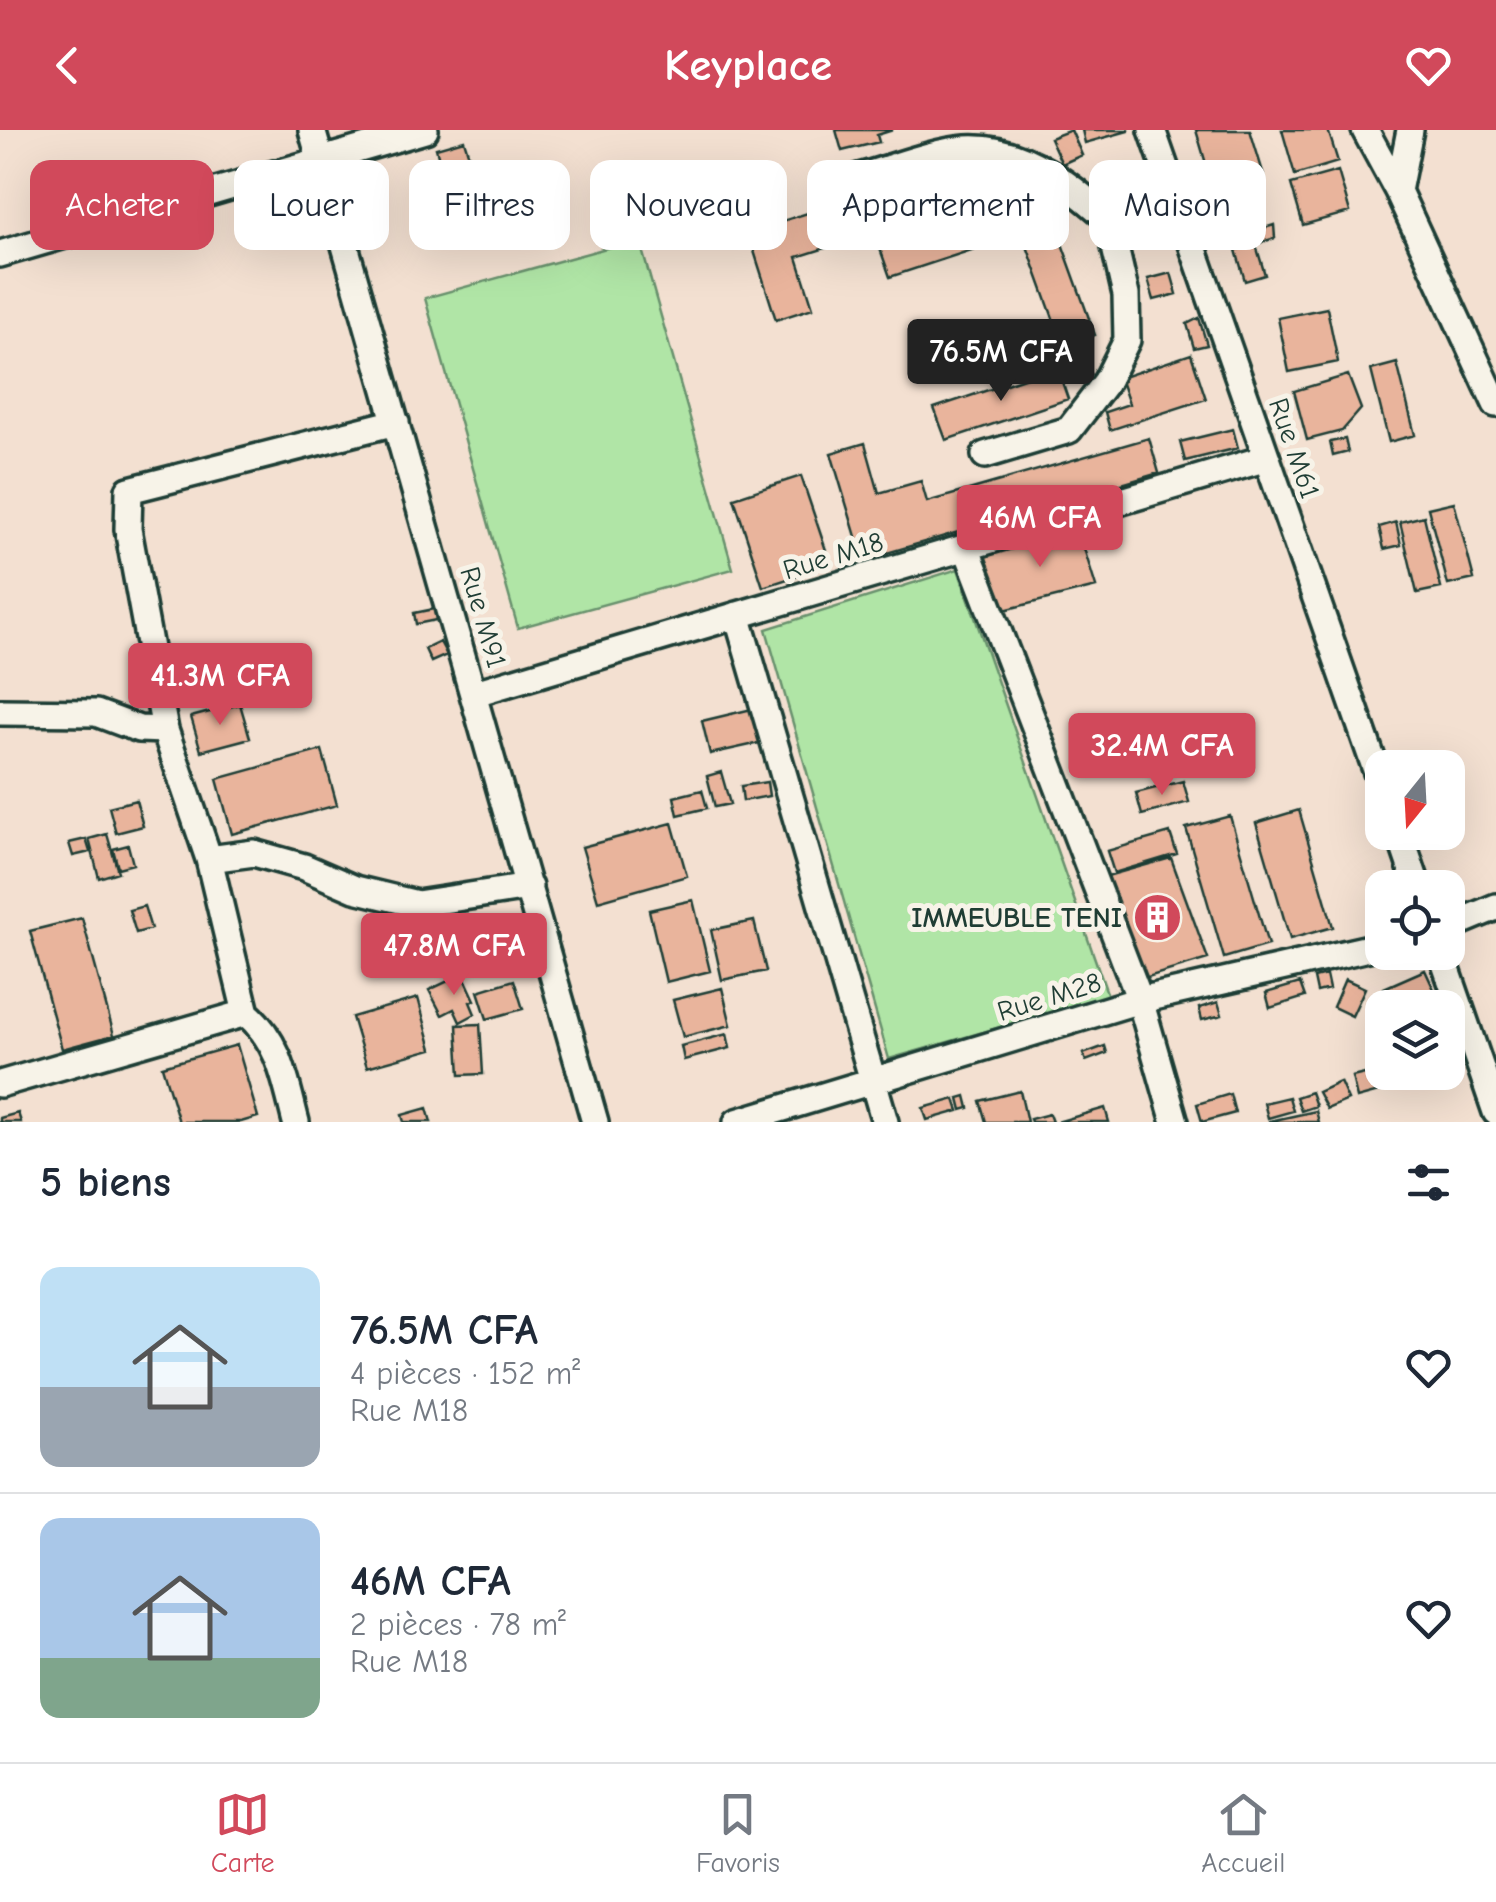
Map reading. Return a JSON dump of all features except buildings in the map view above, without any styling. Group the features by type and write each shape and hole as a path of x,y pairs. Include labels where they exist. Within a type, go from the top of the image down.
{"street":[{"name":"Rue M91","path":"312,130 320,160"},
{"path":"323,160 425,130"},
{"name":"Rue M61","path":"1152,130 1162,160"},
{"path":"1366,130 1398,190 1496,404"},
{"path":"1398,190 1410,130"},
{"path":"921,160 964,149 992,150 1019,160"},
{"path":"1069,185 1089,202"},
{"path":"0,254 234,186"},
{"name":"Rue M91","path":"346,250 596,1122"},
{"path":"985,454 1069,430 1106,382 1127,340 1126,295 1116,250"},
{"name":"Rue M61","path":"1194,250 1369,750"},
{"path":"296,1122 279,1056 262,1027 246,1013 208,859 165,730 128,529 129,490 396,422"},
{"name":"Rue M18","path":"474,693 1267,458"},
{"path":"966,547 1140,1000 1174,1122"},
{"path":"738,615 885,1122"},
{"path":"0,712 96,712 138,730 165,730"},
{"path":"208,859 254,853 304,867 355,889 417,904 530,887"},
{"path":"1465,920 1496,907"},
{"name":"Rue M28","path":"737,1122 1140,1000 1365,949"},
{"path":"1446,970 1496,1112"},
{"path":"0,1084 246,1013"}],"green space":[{"path":"599,250 642,250 733,569 518,628 425,298"},
{"path":"958,569 1108,996 889,1059 766,629"}],"place":[{"name":"IMMEUBLE TENI","path":"1157,917"}]}
